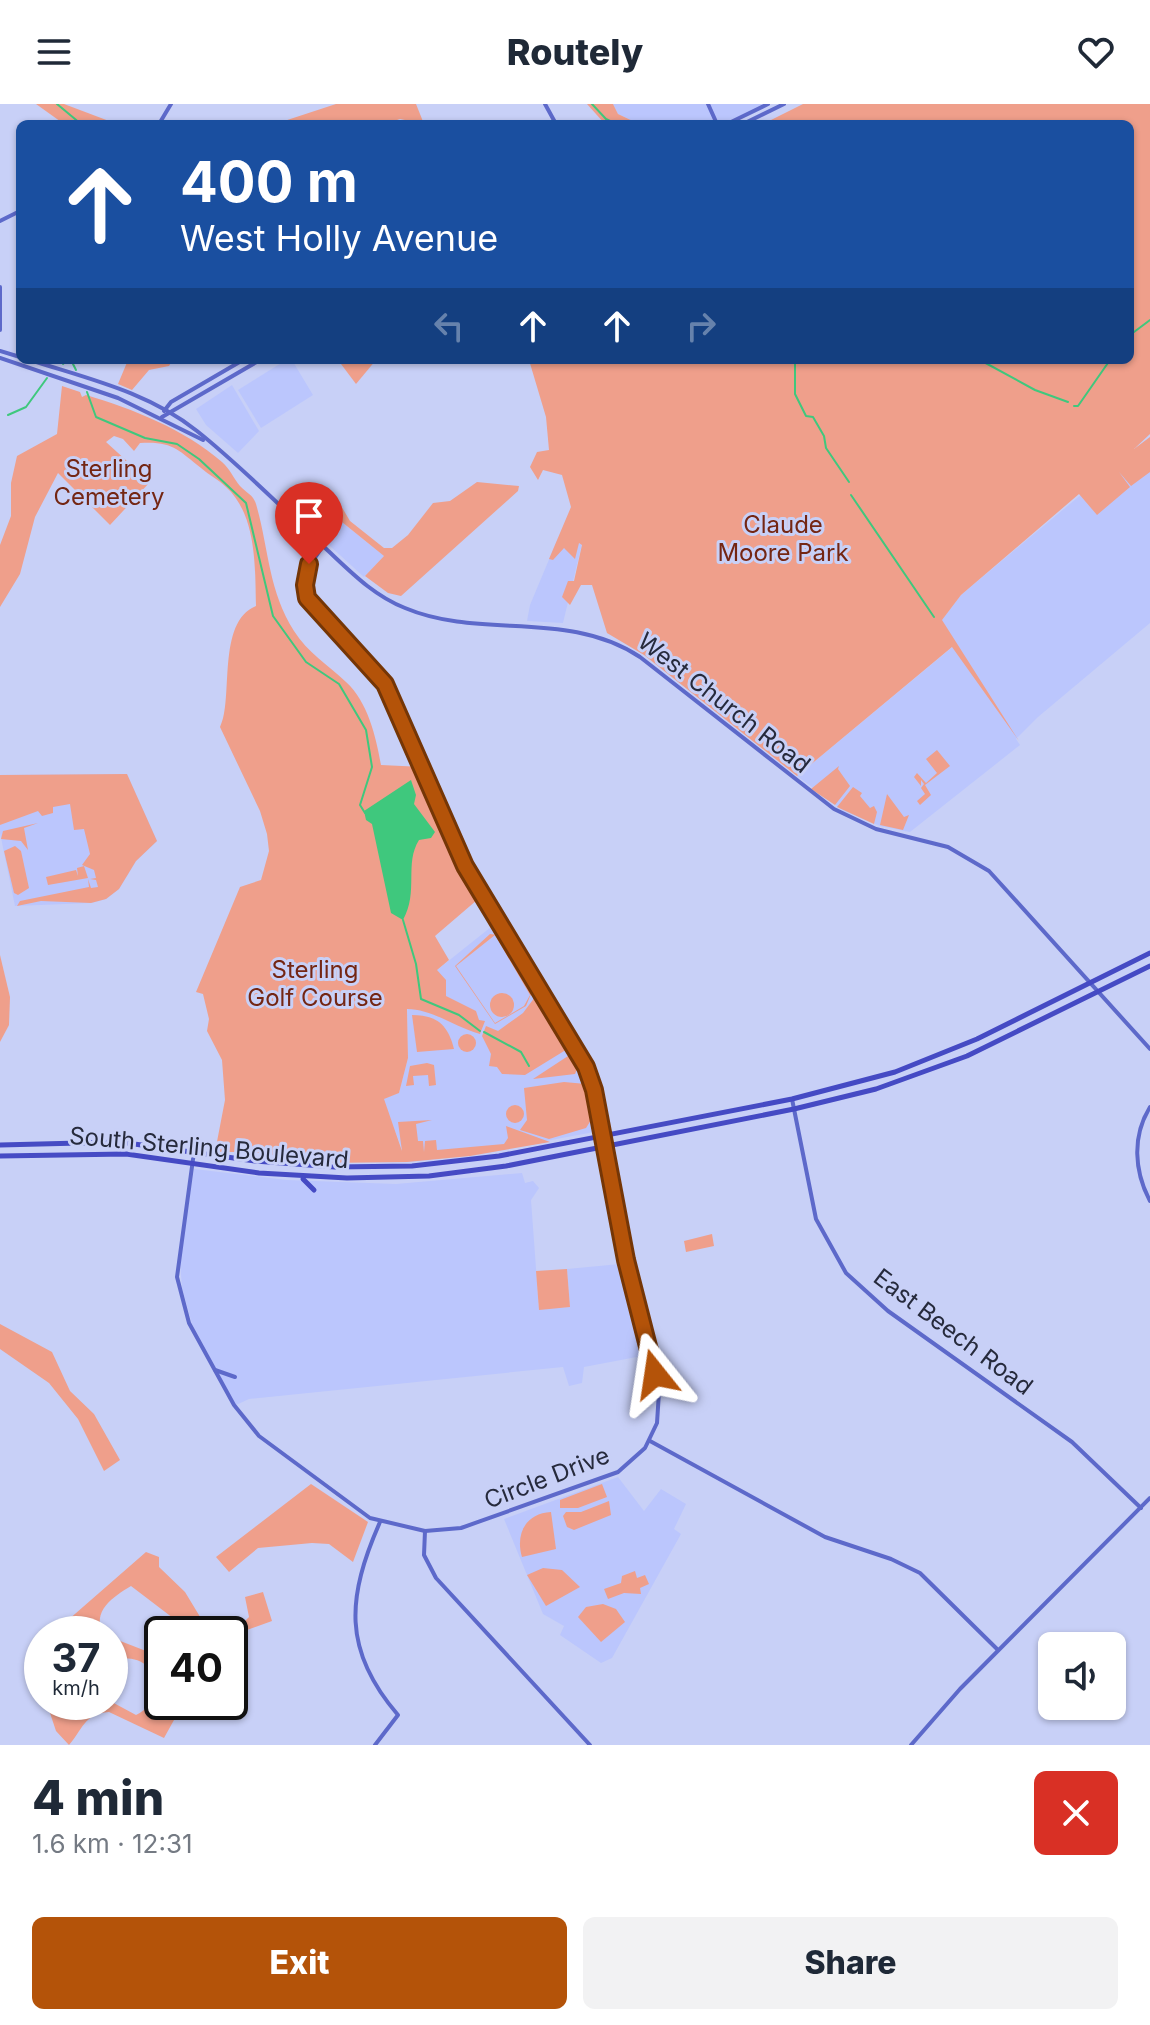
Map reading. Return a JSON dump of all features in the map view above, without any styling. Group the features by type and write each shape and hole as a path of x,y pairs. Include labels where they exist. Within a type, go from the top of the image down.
{"main road":[{"name":"South Sterling Boulevard","path":"0,1145 98,1142 298,1165 392,1166 474,1160 792,1099 882,1075 937,1056 1150,953"},
{"name":"South Sterling Boulevard","path":"0,1156 107,1153 298,1177 383,1178 452,1174 794,1109 876,1089 940,1067 1150,966"},
{"path":"298,1177 314,1190"}],"street":[{"path":"735,120 768,104"},
{"path":"751,120 784,104"},
{"path":"0,287 0,330"},
{"name":"West Church Road","path":"19,364 99,390 162,417 221,454"},
{"name":"West Church Road","path":"43,364 97,380 171,412 369,589 417,613 455,621 575,630 630,650 834,809 876,829 948,847 989,871 1150,1049"},
{"path":"162,417 165,408 236,364"},
{"path":"162,417 253,364"},
{"path":"323,546 306,571 307,598 385,684 465,866 584,1064 602,1136 626,1260 655,1374 659,1416 650,1441 825,1537 891,1559 920,1573 998,1650"},
{"name":"East Beech Road","path":"792,1099 816,1219 846,1273 888,1311 1085,1451 1141,1508"},
{"path":"1150,1107 1140,1125 1137,1164 1150,1201"},
{"name":"Circle Drive","path":"194,1152 177,1277 189,1323 234,1405 259,1436 350,1506 380,1522 425,1531 480,1524 600,1480 630,1464 650,1441"},
{"path":"214,1370 235,1377"},
{"path":"911,1745 998,1650 1150,1498"},
{"path":"375,1745 398,1715 366,1667 353,1615 361,1568 380,1522"},
{"path":"425,1531 424,1555 436,1578 590,1745"}],"shaded area":[{"path":"613,104 768,104 735,120 631,120 618,114"},
{"path":"280,364 294,364 313,395 261,428 238,390"},
{"path":"232,385 259,431 238,453 206,425 196,409"},
{"path":"1150,437 1150,623 1038,717 1016,739 1020,745 910,832 880,826 844,811 797,776 955,645 940,622 961,595"},
{"path":"337,518 384,556 364,577 318,535"},
{"path":"558,538 582,544 563,623 527,621 530,605"},
{"path":"127,774 157,841 136,861 119,889 106,899 91,903 15,906 0,833 0,775"},
{"path":"411,780 416,795 414,804 435,832 431,838 419,840 415,849 410,899 403,920 391,913 372,824 366,820 364,811"},
{"path":"496,923 576,1059 586,1086 594,1132 476,1154 407,1162 383,1099 399,1093 408,1058 407,994"},
{"path":"194,1169 287,1180 396,1184 522,1173 525,1183 533,1181 539,1188 531,1200 539,1309 570,1307 567,1269 620,1264 624,1268 642,1356 584,1367 582,1383 569,1386 563,1367 249,1399 236,1405 192,1324 182,1288 180,1260"},
{"path":"618,1477 644,1511 661,1489 686,1504 674,1529 681,1534 612,1658 601,1663 560,1635 564,1626 543,1614 504,1519"}],"green space":[{"path":"36,104 64,104 106,120 58,120"},
{"path":"336,104 416,104 422,120 400,119 287,120"},
{"path":"587,104 613,104 618,114 631,120 601,120"},
{"name":"Claude Moore Park","path":"803,104 1150,104 1150,434 1134,449 1150,437 1150,472 1131,486 1119,472 1130,487 1097,515 1079,494 961,595 942,620 1019,741 952,647 797,776 644,655 607,633 592,585 581,585 570,605 562,597 568,581 574,581 582,545 579,543 575,559 564,548 553,560 549,559 571,507 562,475 543,470 538,480 530,467 537,452 549,450 546,417 530,364 1134,364 1134,120 771,120"},
{"path":"126,364 170,364 149,370 132,390 118,384"},
{"path":"341,364 373,364 356,384"},
{"name":"Sterling Golf Course","path":"62,386 80,392 82,397 86,395 122,407 175,430 222,462 253,498 274,585 285,616 305,646 346,682 360,699 374,732 381,765 423,767 465,866 484,894 435,936 449,960 437,970 446,980 446,996 476,1011 479,1020 485,1021 480,1034 434,1015 407,1009 408,1058 399,1093 384,1099 402,1151 398,1122 432,1120 416,1124 418,1141 423,1141 424,1152 425,1141 436,1140 437,1150 504,1144 508,1138 506,1126 550,1142 470,1156 407,1162 324,1163 254,1152 215,1152 225,1100 222,1060 207,1031 209,1019 203,994 196,992 240,887 261,880 269,851 260,811 220,727 235,628 244,615 256,606 249,527 244,512 226,487 180,452 168,445 140,443 134,451 123,439 114,436 106,442 150,482 110,525 58,473 35,517 20,574 0,607 0,545 11,516 11,483 17,456 57,434"},
{"path":"477,482 519,486 518,491 401,596 388,593 365,576 384,556 337,518 336,508 340,504 350,521 384,548 392,548 408,535 433,503 450,501"},
{"path":"937,750 950,766 925,785 931,795 920,805 917,801 925,794 921,788 924,784 921,780 921,786 914,777 917,773 926,783 937,773 926,759"},
{"path":"839,766 850,786 835,805 811,789"},
{"path":"127,774 157,841 136,861 119,889 106,899 91,903 41,901 17,906 20,901 89,887 88,879 91,888 98,887 96,880 90,879 96,878 94,870 82,865 90,854 84,829 74,830 70,804 53,807 53,813 42,816 38,811 0,825 0,775"},
{"path":"853,787 862,793 860,796 870,808 874,806 877,812 874,824 837,807"},
{"path":"887,794 904,817 909,815 903,830 880,825"},
{"path":"38,823 24,828 28,850 21,841 1,839 3,831"},
{"path":"15,846 21,851 29,888 18,895 14,893 4,851"},
{"path":"84,866 88,878 48,885 46,877 76,870 78,876 77,868"},
{"path":"490,934 498,935 531,994 526,1006 495,1024 455,966","holes":["495,935 530,995 524,1006 495,1023 456,966"]},
{"path":"0,955 10,997 9,1025 0,1042"},
{"path":"502,993 510,997 514,1005 510,1013 502,1017 494,1013 490,1005 494,997"},
{"path":"538,993 570,1043 569,1048 525,1075 502,1074 497,1067 489,1066 491,1054 482,1036 486,1026 498,1031 523,1013"},
{"path":"412,1015 435,1019 440,1023 454,1049 417,1052"},
{"path":"463,1034 471,1034 476,1043 474,1050 463,1052 458,1047 458,1039"},
{"path":"568,1056 574,1058 578,1067 575,1074 533,1079"},
{"path":"434,1065 436,1085 429,1086 428,1075 413,1076 414,1085 406,1086 410,1066"},
{"path":"564,1082 586,1084 593,1117 586,1128 549,1139 520,1130 527,1120 524,1088"},
{"path":"515,1105 524,1114 515,1123 506,1114"},
{"path":"712,1234 714,1246 686,1252 684,1241"},
{"path":"567,1269 570,1307 539,1310 536,1271"},
{"path":"0,1324 52,1352 70,1391 94,1414 120,1460 104,1471 78,1419 49,1383 0,1349"},
{"path":"311,1484 368,1522 353,1562 329,1544 312,1543 258,1548 229,1572 216,1557"},
{"path":"602,1484 607,1497 578,1508 560,1508 560,1500"},
{"path":"609,1501 611,1515 574,1530 567,1527 563,1516 566,1512 581,1512"},
{"path":"551,1512 556,1549 522,1557 520,1540 524,1526 535,1516"},
{"path":"146,1552 159,1557 159,1567 185,1592 200,1616 170,1616 131,1586 111,1600 101,1616 73,1616"},
{"path":"543,1568 562,1570 580,1587 546,1606 527,1575"},
{"path":"635,1571 637,1578 645,1575 649,1584 640,1588 641,1594 624,1593 608,1599 604,1589 621,1583 622,1576"},
{"path":"263,1592 272,1621 248,1630 245,1597"},
{"path":"603,1604 616,1609 625,1622 601,1642 578,1617 586,1607"},
{"path":"128,1644 144,1650 144,1664 128,1658"},
{"path":"128,1711 136,1715 143,1711 144,1720 174,1720 164,1738 126,1720"},
{"path":"52,1720 88,1720 69,1745 56,1731"}],"waterway":[{"path":"57,104 76,120"},
{"path":"592,104 608,120"},
{"path":"1134,332 1150,320"},
{"path":"73,364 76,370"},
{"path":"795,364 795,394 806,416 813,417 824,436 826,448 849,482"},
{"path":"987,364 1035,390 1068,402"},
{"path":"1074,406 1078,406 1107,364"},
{"path":"8,415 26,407 47,378"},
{"path":"87,392 96,417 145,438 177,444 199,459 246,503 273,616 306,662 339,684 366,730 372,767 360,805 365,813"},
{"path":"851,495 934,617"},
{"path":"403,920 416,964 421,999 459,1015 480,1031"},
{"path":"484,1032 521,1052 529,1066"}],"route":[{"path":"309,564 305,585 307,598 385,684 465,866 586,1067 594,1090 626,1260 655,1374"}],"park label":[{"name":"Sterling Cemetery","path":"109,483"}]}
